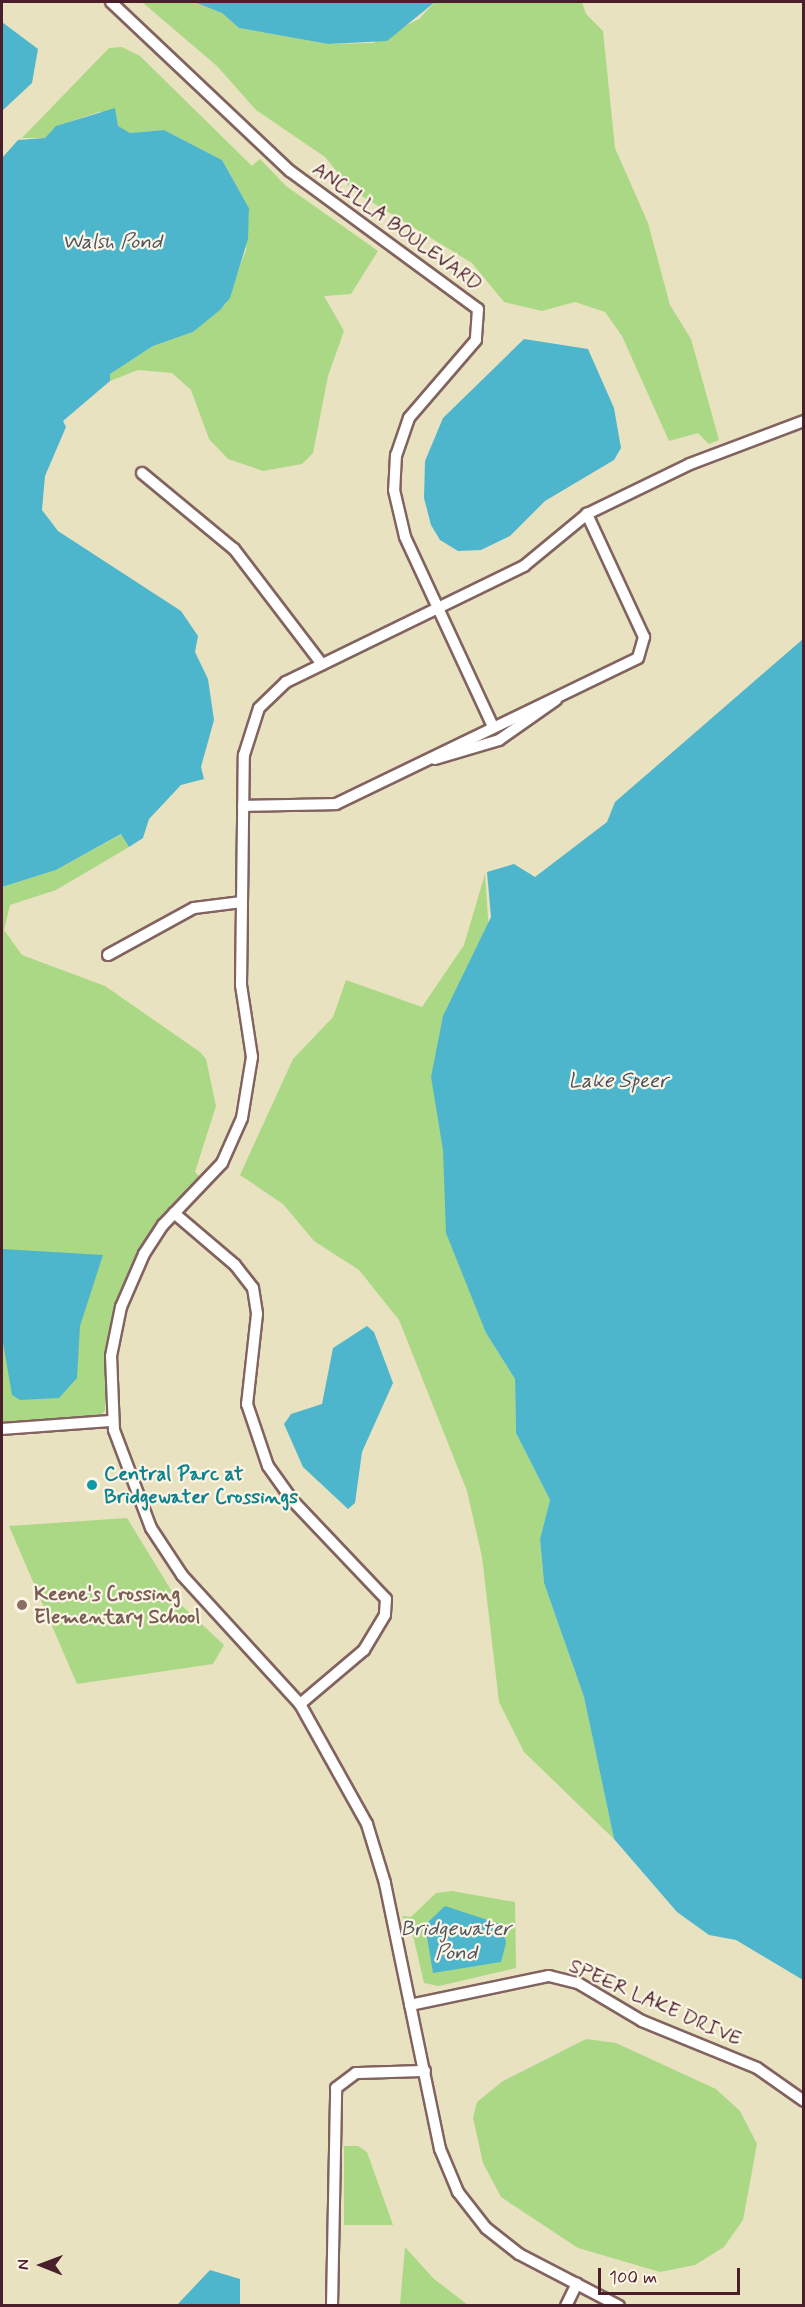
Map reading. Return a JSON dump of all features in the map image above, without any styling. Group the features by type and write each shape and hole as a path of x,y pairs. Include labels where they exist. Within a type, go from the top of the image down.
{"street":[{"name":"ANCILLA BOULEVARD","path":"111,2 290,171 478,309 478,335 420,401 395,464 399,520 437,609 493,727"},
{"path":"619,2306 519,2254 470,2210 440,2149 425,2072 369,1830 334,1757 300,1704 167,1555 137,1500 112,1421 111,1356 121,1307 144,1254 174,1213 222,1163 242,1118 252,1057 241,992 243,806 245,746 254,718 279,687 524,566 587,514 690,464 804,421"},
{"path":"142,473 234,549 322,664"},
{"path":"243,806 330,806 634,661 644,649 642,632 587,514"},
{"path":"430,760 499,740 558,698"},
{"path":"108,955 194,908 242,902"},
{"path":"174,1213 235,1265 253,1288 257,1314 248,1404 268,1466 293,1501 386,1599 385,1616 364,1650 300,1704"},
{"path":"2,1429 112,1421"},
{"name":"SPEER LAKE DRIVE","path":"410,2005 549,1976 578,1983 642,2021 757,2068 804,2101"},
{"path":"332,2306 336,2088 356,2073 425,2072"},
{"path":"566,2306 577,2283"}],"green space":[{"path":"142,2 194,2 222,13 239,28 328,44 373,43 419,19 435,2 582,2 586,14 603,31 615,148 648,223 670,305 691,339 719,440 709,444 698,433 669,441 622,336 605,312 575,302 542,311 504,302 472,263 352,190 325,157 256,110 217,66"},
{"path":"122,47 140,56 252,166 260,159 286,186 378,251 351,294 324,296 344,331 328,376 313,453 302,464 263,471 228,459 209,439 191,390 172,373 138,370 110,381 110,374 153,346 193,332 226,304 246,250 249,208 222,160 164,130 130,133 118,127 115,115 99,112 60,125 45,138 22,138 109,48"},
{"path":"122,834 129,847 56,890 10,905 4,930 22,955 105,986 200,1052 206,1059 216,1106 195,1172 201,1178 150,1234 120,1293 108,1340 105,1411 95,1419 2,1425 2,887 56,870"},
{"path":"485,874 489,932 431,1077 486,1333 515,1379 516,1433 550,1500 540,1539 544,1583 584,1697 614,1839 524,1752 499,1702 482,1557 467,1491 399,1320 359,1270 314,1241 283,1204 240,1175 293,1059 333,1017 346,980 422,1007 464,945"},
{"path":"127,1518 179,1603 224,1645 213,1664 77,1684 9,1526"},
{"path":"452,1891 515,1902 516,1968 439,1986 424,1983 411,1927 402,1916 411,1917 436,1893"},
{"path":"586,2039 616,2043 716,2089 740,2111 757,2144 743,2220 724,2247 695,2265 660,2272 578,2248 501,2197 483,2163 473,2118 477,2102 503,2081"},
{"path":"344,2146 358,2146 367,2152 393,2225 344,2225"},
{"path":"405,2247 434,2279 468,2305 400,2305"}],"water":[{"path":"194,2 435,2 387,41 328,44 239,28 222,13"},
{"path":"2,22 38,49 32,83 2,111"},
{"name":"Walsh Pond","path":"115,108 118,126 130,133 164,130 222,160 249,208 248,239 230,298 220,310 193,332 153,346 110,374 110,381 63,421 66,427 45,476 42,510 58,531 181,611 198,636 195,652 208,679 214,720 201,767 204,779 181,785 149,819 143,838 129,847 121,834 56,870 2,887 2,158 18,140 45,138 56,126"},
{"path":"524,339 588,349 614,408 621,448 614,460 545,501 510,536 481,550 458,551 440,540 431,525 424,498 425,461 443,418"},
{"name":"Lake Speer","path":"803,639 803,1980 736,1940 709,1935 677,1912 614,1839 584,1697 544,1583 540,1539 550,1500 516,1433 515,1379 486,1333 446,1233 443,1150 431,1077 443,1016 491,917 487,872 514,864 535,877 607,822 615,802"},
{"path":"2,1249 103,1255 80,1326 77,1378 59,1398 20,1400 12,1395 2,1337"},
{"path":"367,1326 374,1332 393,1383 362,1452 355,1503 348,1509 303,1467 284,1424 291,1414 322,1404 333,1348"},
{"name":"Bridgewater Pond","path":"445,1906 503,1925 506,1943 501,1962 433,1973 425,1925"},
{"path":"210,2270 240,2279 240,2305 177,2305"}],"place":[{"name":"Central Parc at Bridgewater Crossings","path":"92,1485"},
{"name":"Keene's Crossing Elementary School","path":"22,1605"}]}
